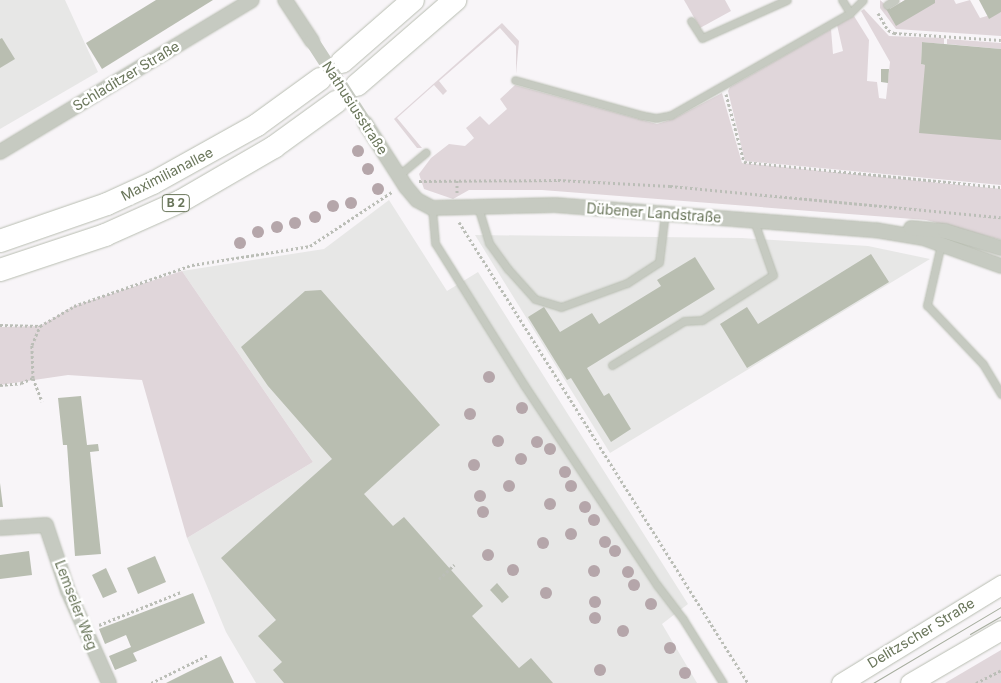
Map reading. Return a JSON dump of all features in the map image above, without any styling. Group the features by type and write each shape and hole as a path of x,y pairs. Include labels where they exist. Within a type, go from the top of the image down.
{"highway":[{"path":"342,62 413,0"},
{"path":"357,85 455,0"},
{"name":"Maximilianallee","path":"0,241 99,207 153,183 257,125 320,79"},
{"name":"B 2","path":"0,270 105,235 181,201 274,147 336,102"}],"main road":[{"name":"Delitzscher Straße","path":"841,683 1001,585"},
{"path":"910,683 1001,630"}],"street":[{"name":"Schladitzer Straße","path":"0,152 252,0"},
{"name":"Nathusiusstraße","path":"286,0 403,181 417,200 432,208"},
{"name":"Dübener Landstraße","path":"432,208 555,205 876,230 941,244 1001,266"},
{"name":"Dübener Landstraße","path":"876,230 907,227 945,231 1001,248"},
{"name":"Lemseler Weg","path":"0,528 46,525 85,632 109,683"}],"lane":[{"path":"691,21 702,38 787,0"},
{"path":"842,0 850,13"},
{"path":"515,80 656,118 671,115 850,13 863,0"},
{"path":"887,5 895,0"},
{"path":"403,181 426,152"},
{"path":"432,208 435,243 524,385 657,585 683,618 723,683"},
{"path":"478,208 489,243 508,269 535,300 561,307 628,283 659,262 665,213"},
{"path":"612,365 684,321 702,320 773,275 754,220"},
{"path":"941,244 927,305 983,364 1001,394"}],"path":[{"path":"875,8 888,30 894,33 1001,40"},
{"path":"724,86 744,162 1001,187"},
{"path":"0,325 41,326 74,306 192,265 310,246 403,181 424,179 558,180 670,186 1001,217"},
{"path":"456,180 459,223 748,683"},
{"path":"41,326 32,345 33,378 42,401"},
{"path":"0,385 20,383 33,378"},
{"path":"439,579 454,565"},
{"path":"85,632 180,592"},
{"path":"151,683 208,654"},
{"path":"976,683 1001,670"}],"shaded area":[{"path":"0,0 65,0 98,72 0,129"},
{"path":"684,0 725,0 731,11 700,28"},
{"path":"880,0 890,9 905,0 954,0 956,4 970,0 980,18 1001,12 1001,36 896,29 880,8"},
{"path":"864,9 889,36 944,38 944,44 922,42 921,64 925,65 1001,140 1001,185 745,161 728,91 730,87 831,29 833,54 843,51 837,25 854,16 869,40 867,81 877,82 879,98 886,99 890,62 861,11"},
{"path":"502,23 519,41 516,74 516,46 500,28 439,81 447,91 443,95 434,85 397,118 422,148 417,148 394,119"},
{"path":"947,39 1001,43 1001,49 947,44"},
{"path":"515,85 657,124 673,119 722,93 742,163 1001,189 1001,240 926,220 542,190 469,190 453,199 424,189 419,174 431,158 449,144 465,146 474,138 466,128 480,116 489,125 507,109 500,99"},
{"path":"389,200 447,291 478,272 688,604 662,624 697,683 256,683 226,632 187,538 313,462 182,271 324,249"},
{"path":"475,235 742,238 868,246 930,259 610,453"},
{"path":"182,271 313,462 187,538 142,380 68,375 0,385 0,327 40,326 74,306"},
{"path":"1001,650 1001,683 945,683"}],"building":[{"path":"156,0 213,0 102,69 86,43"},
{"path":"905,0 935,0 935,3 896,26 885,7 886,2 890,9"},
{"path":"979,0 1001,0 1001,12 989,19"},
{"path":"2,38 15,59 0,68 0,39"},
{"path":"922,42 1001,49 1001,140 919,133 925,65 921,64"},
{"path":"881,69 889,69 888,83 881,82"},
{"path":"871,254 889,282 747,368 720,324 747,307 758,324"},
{"path":"695,257 715,289 587,368 604,396 609,393 631,429 611,442 571,378 567,380 528,317 544,307 560,332 592,313 599,324 661,286 657,280"},
{"path":"321,290 440,425 364,494 393,526 404,517 483,606 472,616 519,668 531,658 553,683 284,683 273,670 282,662 258,636 276,620 221,558 332,459 268,386 241,347 305,291"},
{"path":"81,396 87,445 98,444 99,451 90,452 101,554 75,556 67,445 63,445 58,398"},
{"path":"0,483 3,507 0,507"},
{"path":"29,551 32,575 0,579 0,555"},
{"path":"155,556 166,582 138,594 127,568"},
{"path":"106,568 117,592 103,598 92,575"},
{"path":"497,583 509,597 502,603 490,590"},
{"path":"193,593 205,623 133,653 137,661 115,670 109,656 131,647 126,635 105,644 99,629"},
{"path":"221,656 234,683 166,683 188,672"}],"tram line":[{"path":"873,683 1001,607"},
{"path":"970,634 1001,616"}]}
